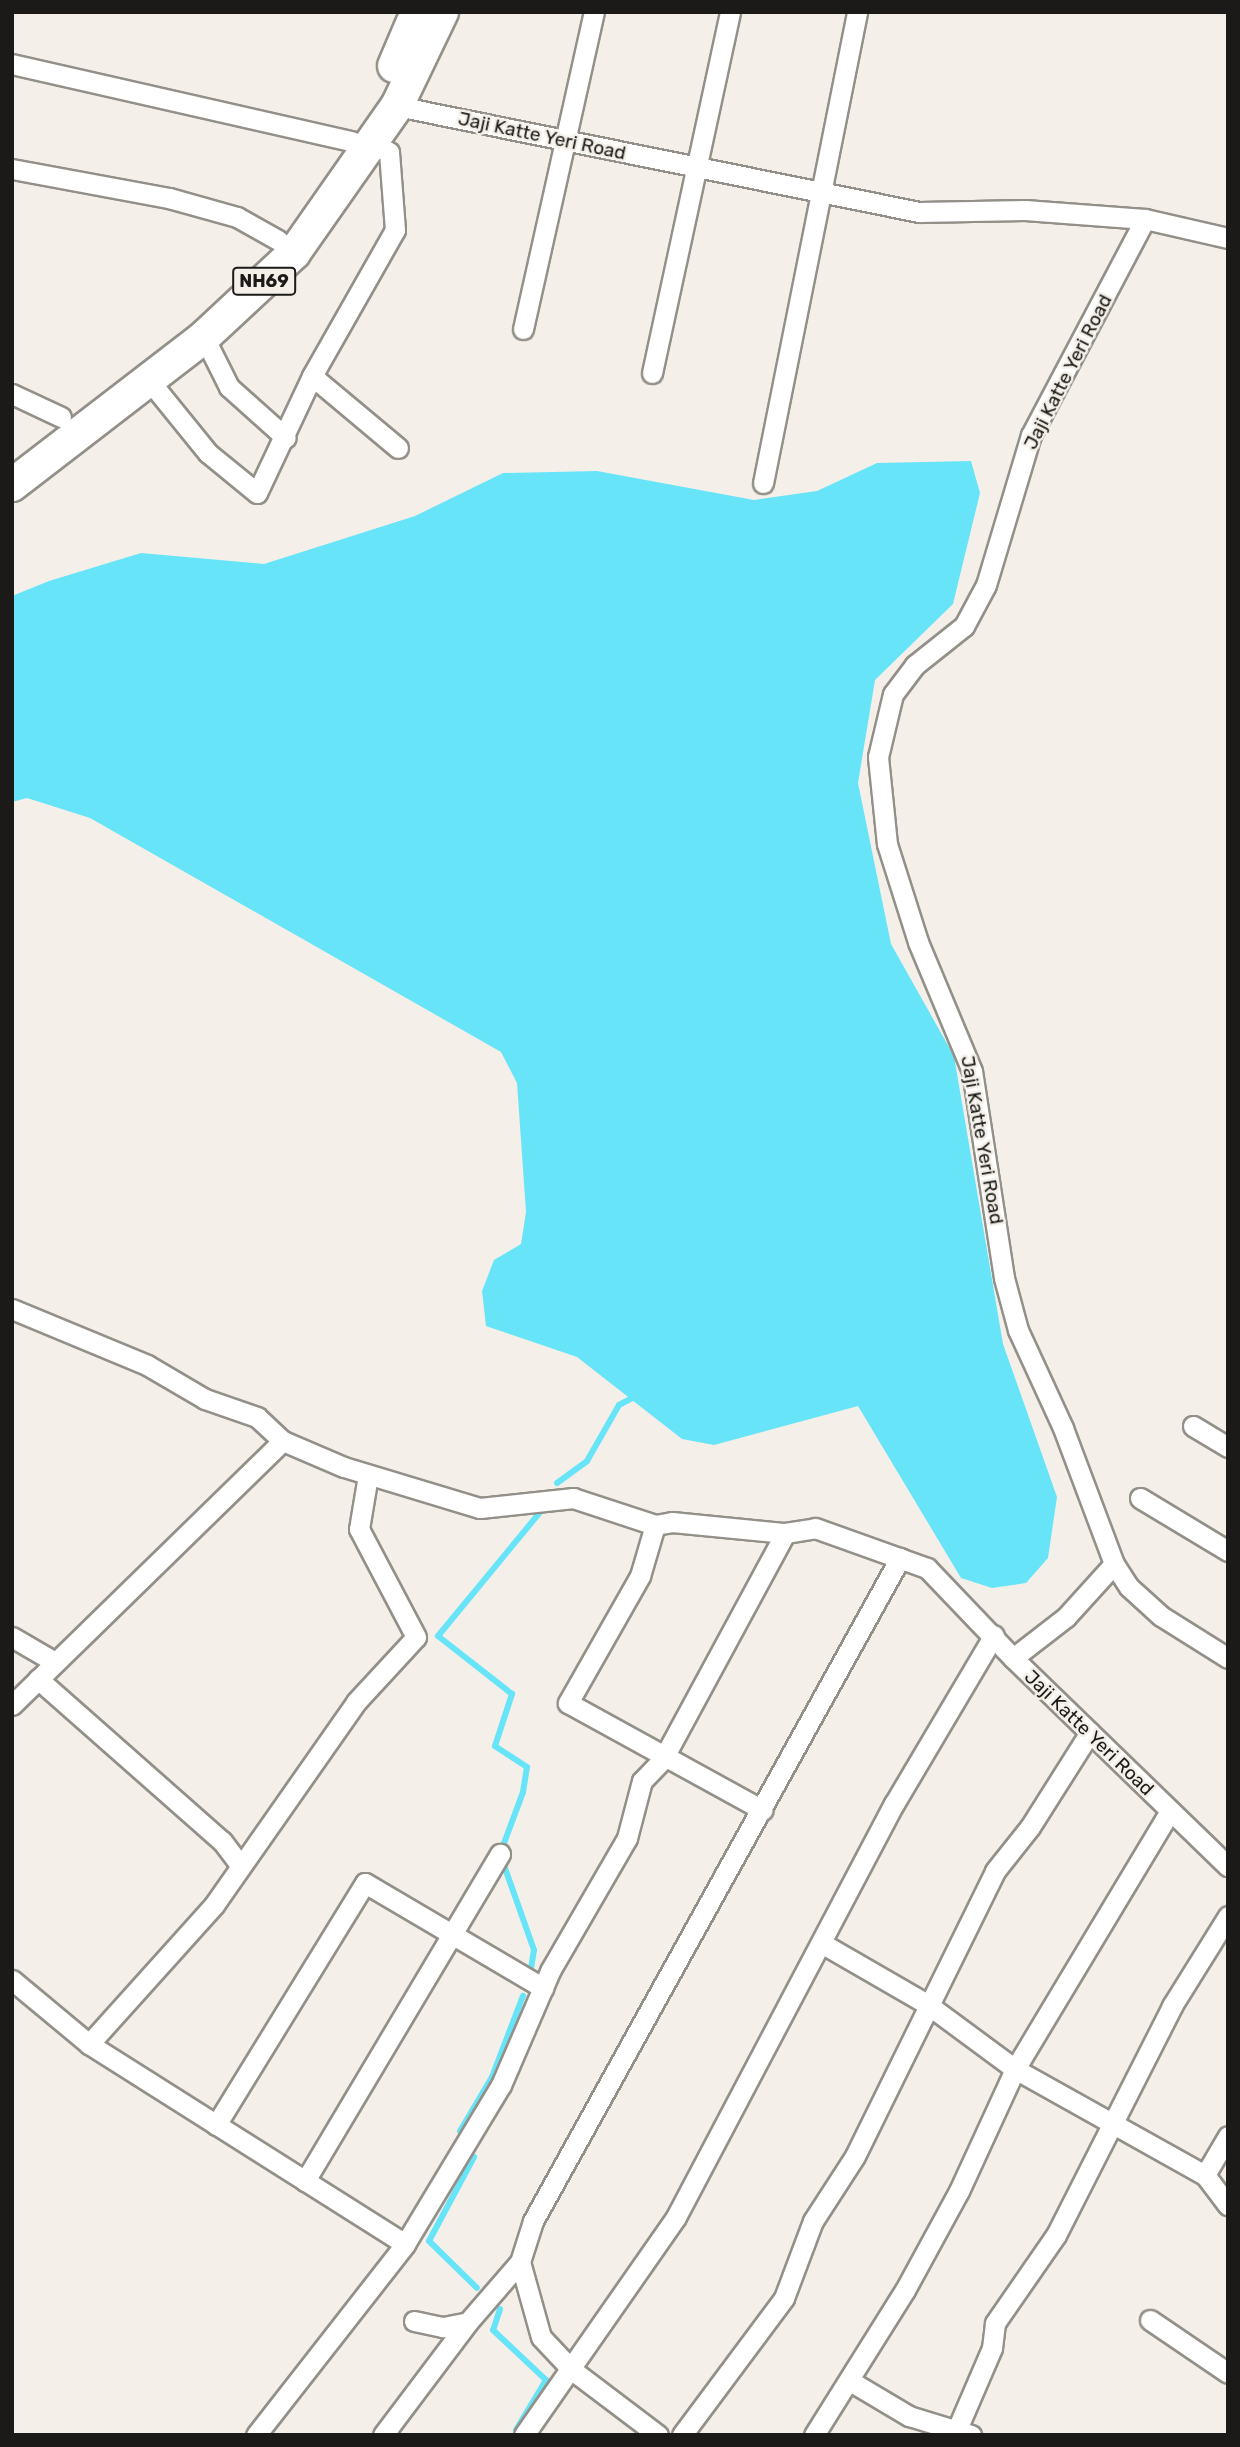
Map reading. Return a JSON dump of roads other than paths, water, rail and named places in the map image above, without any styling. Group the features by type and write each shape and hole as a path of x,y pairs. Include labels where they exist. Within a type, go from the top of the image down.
{"highway":[{"name":"NH69","path":"12,457 61,417 194,326 278,240 397,106 422,13"},
{"name":"NH69","path":"12,485 204,337 294,253 363,143 380,98 422,13"}],"street":[{"path":"523,329 594,12"},
{"path":"652,373 730,12"},
{"path":"763,483 817,192 857,12"},
{"path":"12,64 363,143 389,152 395,230 312,376 286,438 257,493 208,453 148,379"},
{"name":"Jaji Katte Yeri Road","path":"397,106 919,212 1025,210 1144,219 1228,238"},
{"path":"12,169 169,198 237,217 278,240"},
{"name":"Jaji Katte Yeri Road","path":"1144,219 1031,435 986,585 964,626 915,665 893,694 878,757 887,844 918,942 972,1071 1004,1278 1018,1330 1063,1427 1114,1564 1066,1616 1013,1658 1228,1866"},
{"path":"204,337 229,387 286,438"},
{"path":"312,376 398,448"},
{"path":"12,394 61,417"},
{"path":"12,1309 146,1365 205,1399 257,1417 283,1441 368,1475 480,1507 573,1498 655,1525 672,1522 785,1533 815,1528 927,1568 994,1635 1013,1658"},
{"path":"1193,1426 1228,1447"},
{"path":"12,1705 283,1441"},
{"path":"89,2044 214,1905 356,1702 416,1637 359,1529 368,1475"},
{"path":"1140,1499 1228,1551"},
{"path":"655,1525 640,1576 568,1703 663,1759 763,1810"},
{"path":"256,2435 405,2244 501,2085 543,1987 627,1838 642,1781 663,1759 785,1533"},
{"path":"383,2435 468,2322 520,2262 533,2221 763,1810 900,1558"},
{"path":"1114,1564 1129,1587 1161,1616 1228,1658"},
{"path":"524,2435 572,2370 676,2217 823,1944 894,1804 994,1635"},
{"path":"12,1637 55,1662"},
{"path":"38,1679 222,1841 240,1866"},
{"path":"682,2435 784,2298 813,2221 855,2156 927,2004 995,1871 1030,1827 1090,1732"},
{"path":"814,2435 850,2382 959,2191 1015,2069 1170,1811"},
{"path":"305,2181 500,1854"},
{"path":"216,2125 365,1883 543,1987"},
{"path":"850,2382 909,2416 965,2431 992,2348 995,2323 1056,2235 1111,2122 1228,1916"},
{"path":"823,1944 927,2004 1015,2069 1205,2175 1228,2205"},
{"path":"12,1980 89,2044 405,2244"},
{"path":"1205,2175 1228,2136"},
{"path":"520,2262 541,2337 572,2370 658,2435"},
{"path":"1150,2320 1228,2373"},
{"path":"414,2321 443,2327 468,2322"}],"water":[{"path":"971,461 980,493 953,604 875,680 858,783 891,944 954,1056 1003,1344 1057,1497 1048,1558 1026,1583 992,1588 961,1578 858,1406 714,1445 682,1439 577,1357 486,1326 482,1291 494,1260 521,1244 526,1212 517,1083 501,1052 90,818 27,798 12,802 12,596 49,581 141,553 264,564 415,516 503,473 597,471 754,500 817,491 877,463"}],"waterway":[{"path":"557,1483 587,1461 619,1405 638,1395"},
{"path":"530,1975 534,1950 500,1854 523,1792 527,1767 495,1746 512,1694 438,1636 545,1506"},
{"path":"460,2131 492,2077 523,1996"},
{"path":"474,2157 429,2241 477,2288"},
{"path":"500,2309 493,2330 546,2380 516,2430"}]}
